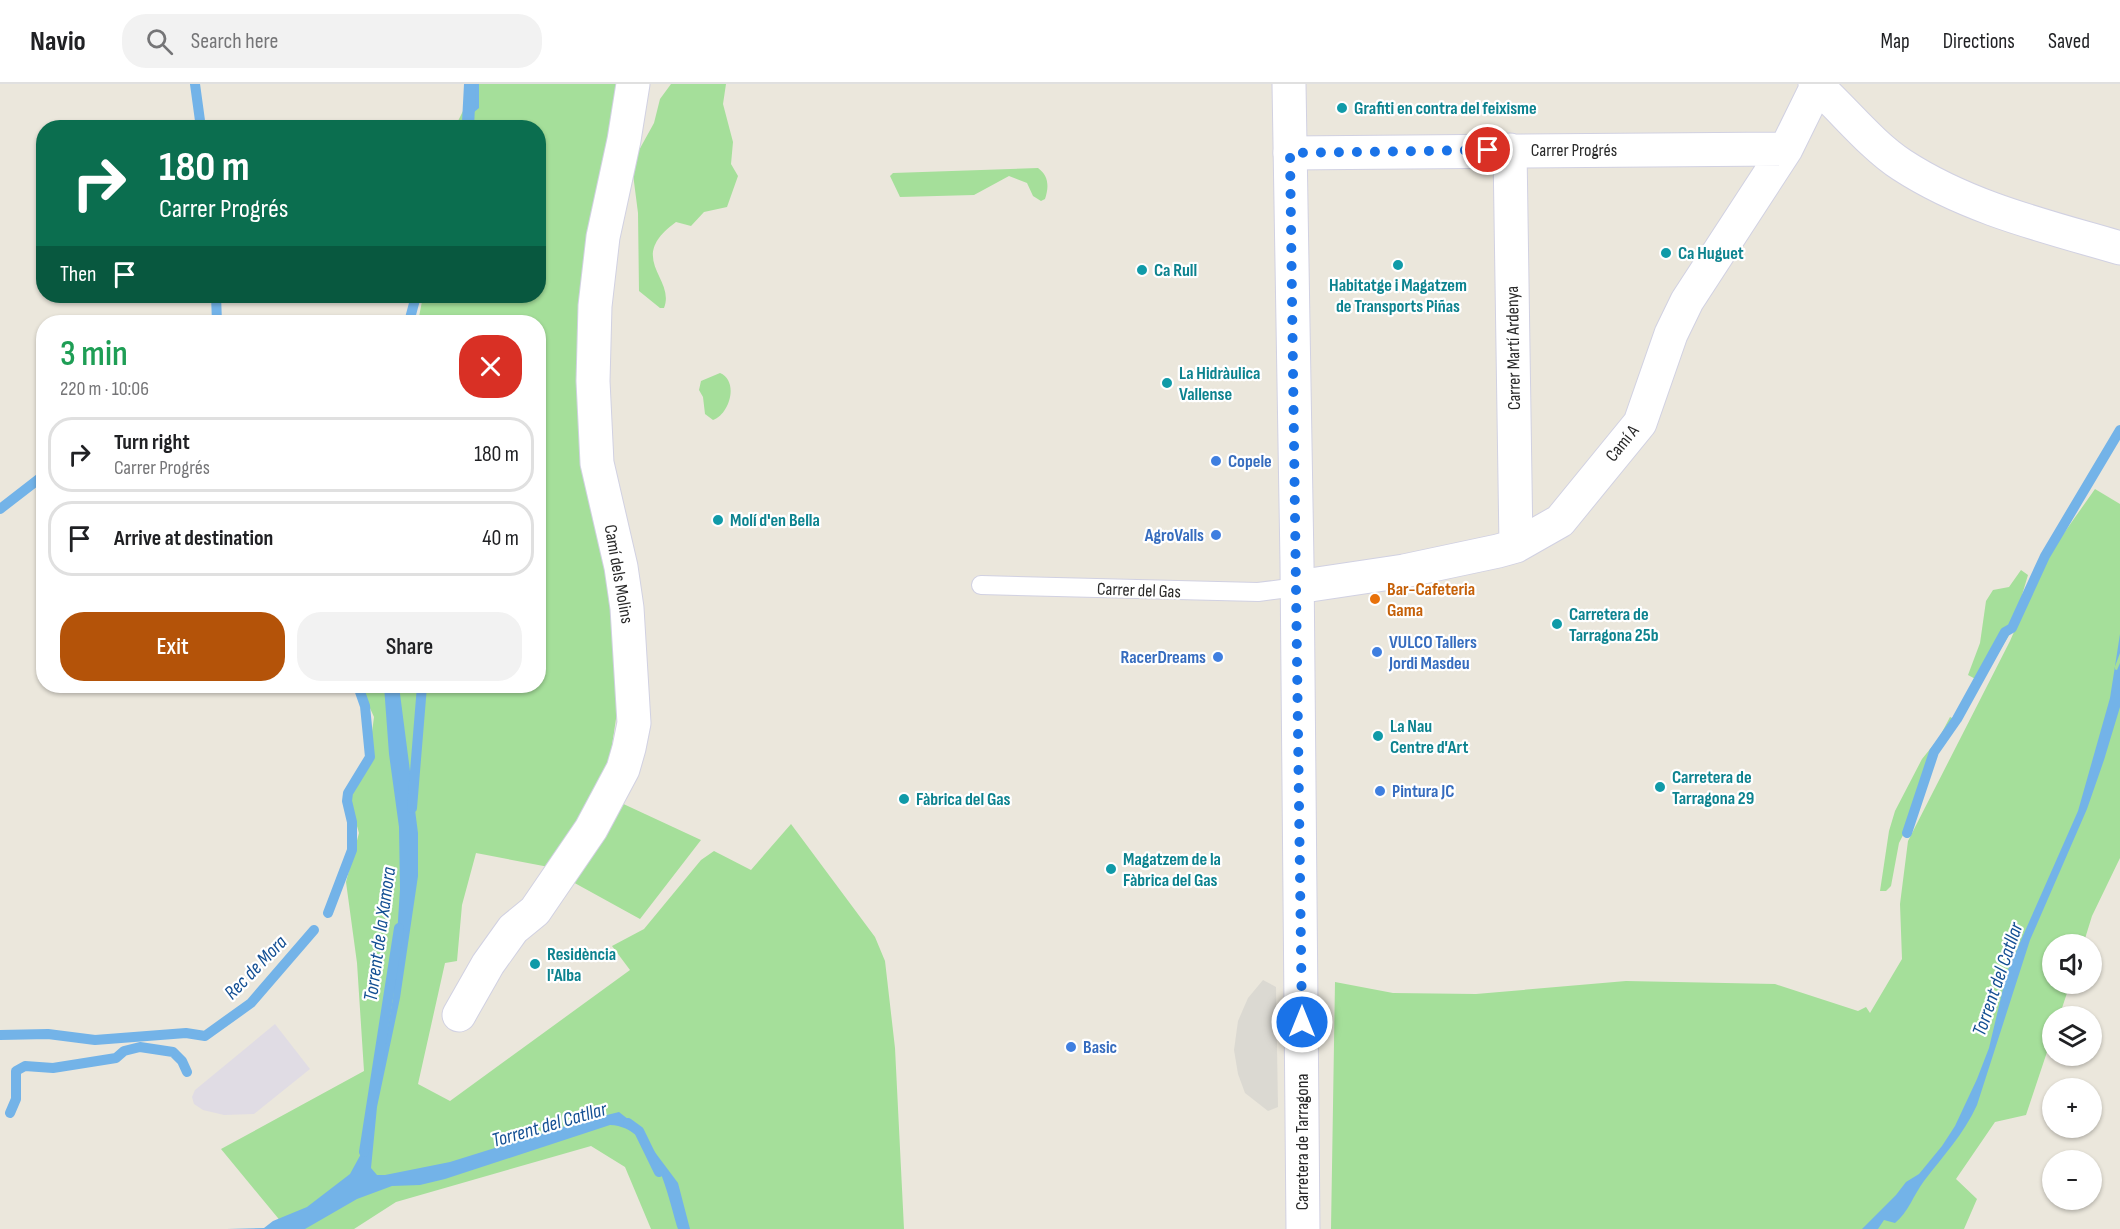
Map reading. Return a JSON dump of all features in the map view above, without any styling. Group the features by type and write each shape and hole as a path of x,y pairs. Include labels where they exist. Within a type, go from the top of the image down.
{"street":[{"name":"Camí dels Molins","path":"459,1015 488,963 513,929 535,911 591,829 623,769 634,723 627,608 621,567 597,463 593,381 595,306 603,237 624,140 633,84"},
{"name":"Carretera de Tarragona","path":"1289,84 1297,587 1303,1229"},
{"name":"Camí A","path":"1297,587 1404,571 1516,546 1560,521 1640,423 1671,334 1687,301 1786,148 1816,85"},
{"path":"1816,85 1900,164 1948,191 1998,212 2120,248"},
{"name":"Carrer Progrés","path":"1290,153 1786,148"},
{"name":"Carrer Martí Ardenya","path":"1510,150 1516,546"}],"lane":[{"name":"Carrer del Gas","path":"981,585 1246,592 1297,587"}],"shaded area":[{"path":"1263,980 1276,987 1278,1107 1268,1111 1245,1093 1238,1074 1234,1050 1238,1021 1248,998"},
{"path":"275,1024 310,1069 254,1114 224,1115 203,1110 194,1104 192,1097 195,1090"}],"green space":[{"path":"469,84 622,84 605,177 612,599 617,712 607,779 554,868 476,853 462,905 457,961 445,963 418,1084 450,1101 630,970 612,946 644,929 701,860 714,851 751,870 791,824 875,937 885,961 895,1048 904,1229 651,1229 625,1167 591,1146 396,1202 354,1229 287,1229 221,1149 364,1071 357,963 346,882 359,833 348,795 368,762 374,717 363,693 546,693 546,315 419,315 422,303 546,303 546,120 458,120 467,103"},
{"path":"671,84 726,84 723,104 733,142 731,164 738,176 727,207 704,212 691,226 676,222 661,235 654,247 653,258 666,297 664,308 660,308 639,291 638,213 633,174 638,152 654,123 660,99"},
{"path":"1038,168 1047,182 1045,199 1041,201 1033,196 1027,183 1009,176 974,195 900,197 890,176 893,173"},
{"path":"720,373 729,383 730,397 724,411 713,420 705,414 703,397 699,390 701,381"},
{"path":"2095,489 2120,504 2120,858 2092,916 2086,934 2042,934 2042,994 2067,994 2063,1006 2042,1006 2042,1066 2026,1115 1995,1122 1956,1179 1977,1199 1964,1229 1331,1229 1335,982 1393,993 1476,994 1626,981 1775,984 1858,1011 1866,1007 1870,1013 1902,959 1900,904 1908,841 2010,641 2052,550"},
{"path":"2021,570 2028,575 2011,632 1981,682 1968,675 1980,643 1986,601 1993,590 2009,587"},
{"path":"1950,717 1958,721 1936,749 1925,792 1899,843 1891,886 1886,891 1880,891 1889,831 1895,811 1922,759 1939,738"},
{"path":"617,801 701,840 640,919 571,881"}],"water":[{"path":"464,84 479,84 479,108 462,120"},
{"path":"2120,634 2120,653 2115,667"},
{"path":"2120,663 2120,707 2104,760 2087,809 2030,940 1977,1105 1960,1135 1924,1181 1900,1219 1895,1223 1884,1220 1878,1229 1862,1229 1906,1182 1919,1174 1942,1146 1955,1126 1977,1079 1989,1048 2007,972 2078,811 2110,698 2115,669 2117,670"},
{"path":"385,693 400,693 418,833 418,876 400,998 377,1107 371,1168 377,1175 385,1175 450,1162 575,1123 619,1112 633,1123 678,1183 690,1229 678,1229 664,1181 649,1150 638,1137 626,1129 610,1125 445,1179 420,1185 392,1186 357,1199 305,1229 227,1229 264,1228 273,1221 307,1207 350,1174 362,1152 373,1115 393,998 400,889 399,827 389,754"}],"waterway":[{"path":"195,84 200,120"},
{"name":"Torrent de la Xamora","path":"469,120 471,84"},
{"path":"216,303 217,315"},
{"name":"Rec de Mora","path":"411,315 414,303"},
{"path":"1907,833 1934,752 1957,719 2005,632 2012,628 2045,556 2120,430"},
{"path":"0,509 36,481"},
{"name":"Rec de Mora","path":"328,913 352,850 352,822 347,801 348,793 370,757 365,706 360,693"},
{"name":"Torrent de la Xamora","path":"412,808 421,693"},
{"name":"Torrent de la Xamora","path":"364,1152 399,928"},
{"path":"0,1035 48,1034 95,1040 186,1033 205,1036 251,1003 314,930"},
{"path":"10,1113 16,1099 16,1071 25,1066 53,1068 116,1058 124,1051 140,1047 173,1052 182,1061 187,1072"},
{"name":"Torrent del Catllar","path":"628,1123 639,1131 659,1172"}],"place":[{"name":"Grafiti en contra del feixisme","path":"1342,108"},
{"name":"Ca Huguet","path":"1666,253"},
{"name":"Habitatge i Magatzem de Transports Piñas","path":"1398,265"},
{"name":"Ca Rull","path":"1142,270"},
{"name":"La Hidràulica Vallense","path":"1167,383"},
{"name":"Copele","path":"1216,461"},
{"name":"Molí d'en Bella","path":"718,520"},
{"name":"AgroValls","path":"1216,535"},
{"name":"Bar-Cafeteria Gama","path":"1375,599"},
{"name":"Carretera de Tarragona 25b","path":"1557,624"},
{"name":"VULCO Tallers Jordi Masdeu","path":"1377,652"},
{"name":"RacerDreams","path":"1218,657"},
{"name":"La Nau Centre d'Art","path":"1378,736"},
{"name":"Carretera de Tarragona 29","path":"1660,787"},
{"name":"Pintura JC","path":"1380,791"},
{"name":"Fàbrica del Gas","path":"904,799"},
{"name":"Magatzem de la Fàbrica del Gas","path":"1111,869"},
{"name":"Residència l'Alba","path":"535,964"},
{"name":"Basic","path":"1071,1047"}],"route":[{"path":"1302,1022 1290,153 1488,150"}]}
